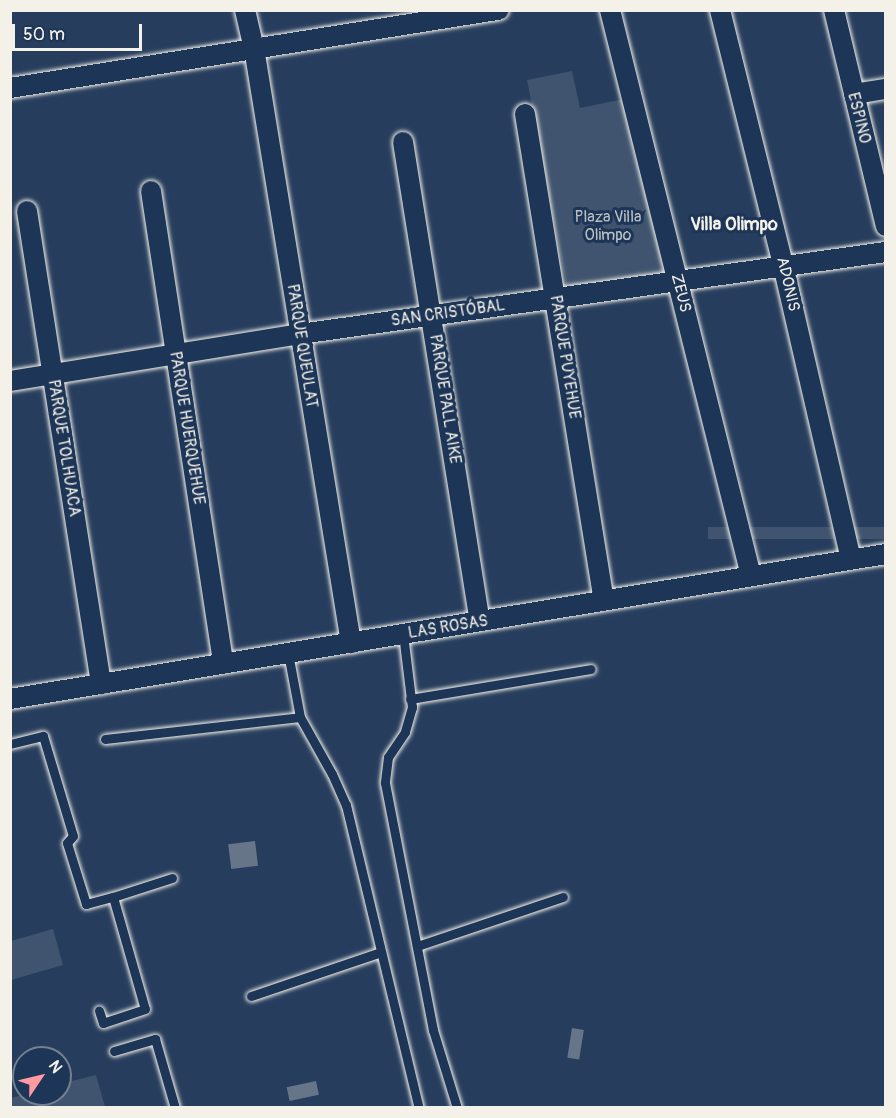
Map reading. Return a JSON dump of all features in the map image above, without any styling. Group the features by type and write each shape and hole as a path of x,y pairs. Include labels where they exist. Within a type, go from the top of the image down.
{"street":[{"name":"PARQUE QUEULAT","path":"245,10 254,48 351,643"},
{"path":"10,87 254,48 409,17 499,10"},
{"name":"ZEUS","path":"610,10 751,576"},
{"name":"ADONIS","path":"720,10 783,265 851,559"},
{"name":"ESPINO","path":"834,10 854,94 880,177 885,226"},
{"path":"854,94 885,89"},
{"name":"PARQUE PUYEHUE","path":"525,114 604,601"},
{"name":"PARQUE PALL AIKE","path":"403,142 480,621"},
{"name":"PARQUE HUERQUEHUE","path":"151,191 223,664"},
{"name":"PARQUE TOLHUACA","path":"27,211 101,684"},
{"name":"SAN CRISTÓBAL","path":"10,381 300,334 885,252"},
{"name":"LAS ROSAS","path":"10,699 885,554"}],"lane":[{"path":"403,634 411,707 405,732 388,757 385,783 433,1030 457,1107"},
{"path":"288,653 300,717 332,774 346,805 420,1107"},
{"path":"410,699 591,669"},
{"path":"105,739 300,717"},
{"path":"10,744 43,736 73,836 67,843 86,904 172,879"},
{"path":"99,1011 104,1023 146,1010 113,897"},
{"path":"417,946 563,897"},
{"path":"251,996 381,952"},
{"path":"114,1051 155,1039 175,1107"}],"green space":[{"name":"Plaza Villa Olimpo","path":"572,71 580,108 629,98 674,272 567,288 527,80"},
{"path":"708,527 885,527 885,539 708,539"},
{"path":"53,929 63,965 11,980 11,941"},
{"path":"96,1075 105,1107 11,1107 12,1098 12,1106 72,1106 72,1081"}],"shaded area":[{"path":"255,841 258,866 231,869 228,844"},
{"path":"572,1028 584,1030 579,1060 567,1058"},
{"path":"316,1081 319,1095 290,1101 287,1087"}],"district":[{"name":"Villa Olimpo","path":"734,225"}]}
